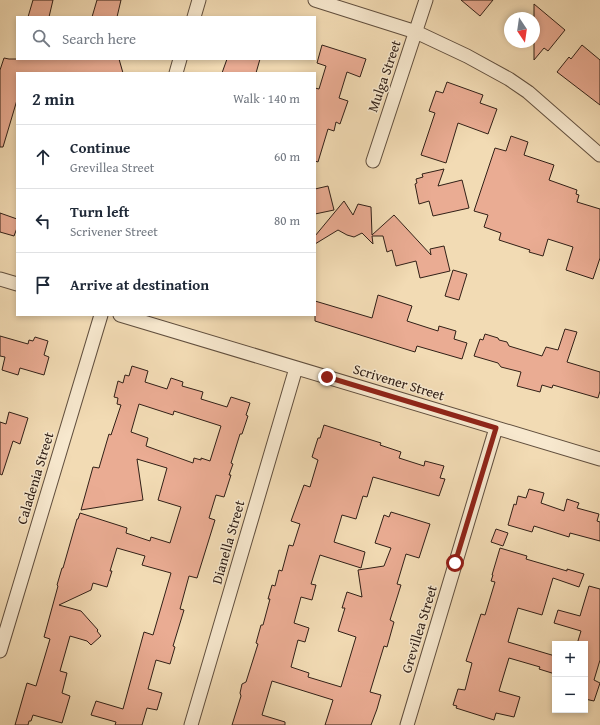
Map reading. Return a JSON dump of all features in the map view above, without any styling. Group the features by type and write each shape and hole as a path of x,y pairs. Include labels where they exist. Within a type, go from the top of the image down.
{"street":[{"path":"194,16 199,0"},
{"path":"315,0 416,32 467,56 509,79 528,92 600,155"},
{"name":"Mulga Street","path":"373,161 426,0"},
{"path":"176,72 180,60"},
{"path":"0,279 16,284"},
{"name":"Caladenia Street","path":"0,651 101,316"},
{"name":"Scrivener Street","path":"123,316 600,459"},
{"name":"Dianella Street","path":"191,725 296,368"},
{"name":"Grevillea Street","path":"406,725 496,428"}],"building":[{"path":"33,0 53,0 49,16 28,16"},
{"path":"97,0 121,0 117,16 92,16"},
{"path":"461,0 493,0 480,16"},
{"path":"534,4 565,30 548,51 544,48 534,60 534,48 540,48 540,12 534,12"},
{"path":"322,45 366,59 360,77 347,72 339,98 348,101 340,124 336,122 334,131 328,129 318,162 316,161 316,88 319,89 326,66 317,63"},
{"path":"582,45 600,60 600,105 557,72 569,57 571,59"},
{"path":"4,58 16,60 119,60 123,72 16,72 16,103 3,147 0,147 0,70"},
{"path":"227,60 260,60 256,72 222,72"},
{"path":"447,82 483,95 480,103 497,109 488,134 458,123 446,163 421,155 435,113 429,111 436,91 443,93"},
{"path":"511,136 528,142 524,155 554,165 549,180 577,190 576,194 579,195 577,202 600,209 600,258 593,279 566,270 573,247 548,239 543,256 529,252 530,250 499,240 501,233 484,227 488,215 474,211 495,148 506,151"},
{"path":"444,169 438,186 462,180 469,208 433,216 429,201 419,204 415,184 417,183 416,179 423,177 422,174"},
{"path":"328,186 334,210 316,214 316,189"},
{"path":"344,201 353,215 358,204 371,207 372,235 394,215 431,255 430,249 444,246 450,271 420,278 416,261 396,266 392,250 387,252 383,236 372,236 373,244 362,233 354,237 338,230 316,243 316,235"},
{"path":"0,213 16,219 16,231 14,236 0,232"},
{"path":"453,270 467,274 459,300 445,296"},
{"path":"378,295 412,306 407,321 438,331 439,326 456,331 454,339 467,343 462,359 417,346 415,352 315,321 316,301 372,318"},
{"path":"565,329 577,332 567,362 600,372 600,391 598,398 553,385 552,388 542,385 540,392 517,386 521,372 501,367 498,363 474,356 480,339 483,340 485,334 507,342 509,346 542,356 546,347 558,350"},
{"path":"0,336 28,344 29,340 33,341 35,337 48,341 44,355 49,357 44,375 20,368 18,375 2,370 5,357 0,356"},
{"path":"132,366 148,371 145,382 167,389 171,378 183,382 182,386 203,392 201,399 227,407 231,397 250,403 246,415 248,416 242,434 240,434 231,463 233,464 229,475 231,475 224,497 216,495 209,518 215,520 197,578 189,576 180,609 184,610 173,646 175,647 170,664 156,660 148,689 162,693 157,710 147,708 142,725 115,725 116,722 91,715 96,701 123,709 144,632 153,635 171,573 142,565 145,556 117,548 107,587 93,583 91,590 59,605 81,611 98,630 97,631 101,636 91,645 87,641 70,636 60,671 67,673 62,693 70,696 62,723 33,715 28,725 15,725 27,683 36,686 50,639 44,637 58,586 57,585 80,513 127,528 126,533 150,541 151,537 170,543 181,507 158,500 167,468 137,459 143,500 81,510 93,467 99,468 109,434 111,435 121,405 117,404 118,398 114,397 118,381 123,383 125,375 129,376","holes":["139,404 173,415 174,411 221,426 210,461 201,458 201,460 194,458 193,463 146,446 148,438 131,432"]},
{"path":"9,412 28,418 20,444 13,441 2,475 0,474 0,422 6,424"},
{"path":"324,425 381,443 380,445 401,452 399,458 424,466 425,461 444,466 440,478 445,479 439,496 373,477 367,497 363,496 356,519 342,515 334,542 365,552 361,568 320,555 311,584 316,585 312,600 301,597 294,623 309,628 305,642 298,640 291,667 309,673 308,677 341,687 356,637 338,631 345,608 342,608 347,592 362,597 358,570 384,566 391,548 375,543 384,515 389,517 391,512 430,524 419,558 406,554 397,584 401,585 390,620 394,622 387,647 384,646 370,692 381,695 377,709 371,725 325,725 333,700 272,681 262,715 285,722 285,725 232,725 241,696 240,693 242,684 246,682 258,644 256,643 261,625 263,625 272,585 275,586 279,570 282,571 289,545 293,546 300,524 291,521 304,485 310,487 318,460 312,457"},
{"path":"529,489 544,493 541,503 564,511 567,499 579,503 577,508 599,514 597,521 600,522 600,541 570,533 569,537 534,526 532,532 508,525 518,496 526,498"},
{"path":"496,529 508,533 503,546 491,542"},
{"path":"500,548 527,556 526,559 567,571 567,569 584,574 579,587 553,578 542,615 518,608 508,642 552,655 552,673 539,669 540,667 509,658 499,691 520,697 514,717 496,713 494,720 456,708 457,706 453,705 458,689 465,690 472,663 466,661 481,614 485,615 495,582 491,581"},
{"path":"589,586 600,589 600,660 594,680 600,683 594,701 588,700 588,641 578,641 581,631 554,623 558,610 580,616"}],"route":[{"path":"327,377 496,428 455,563"}]}
